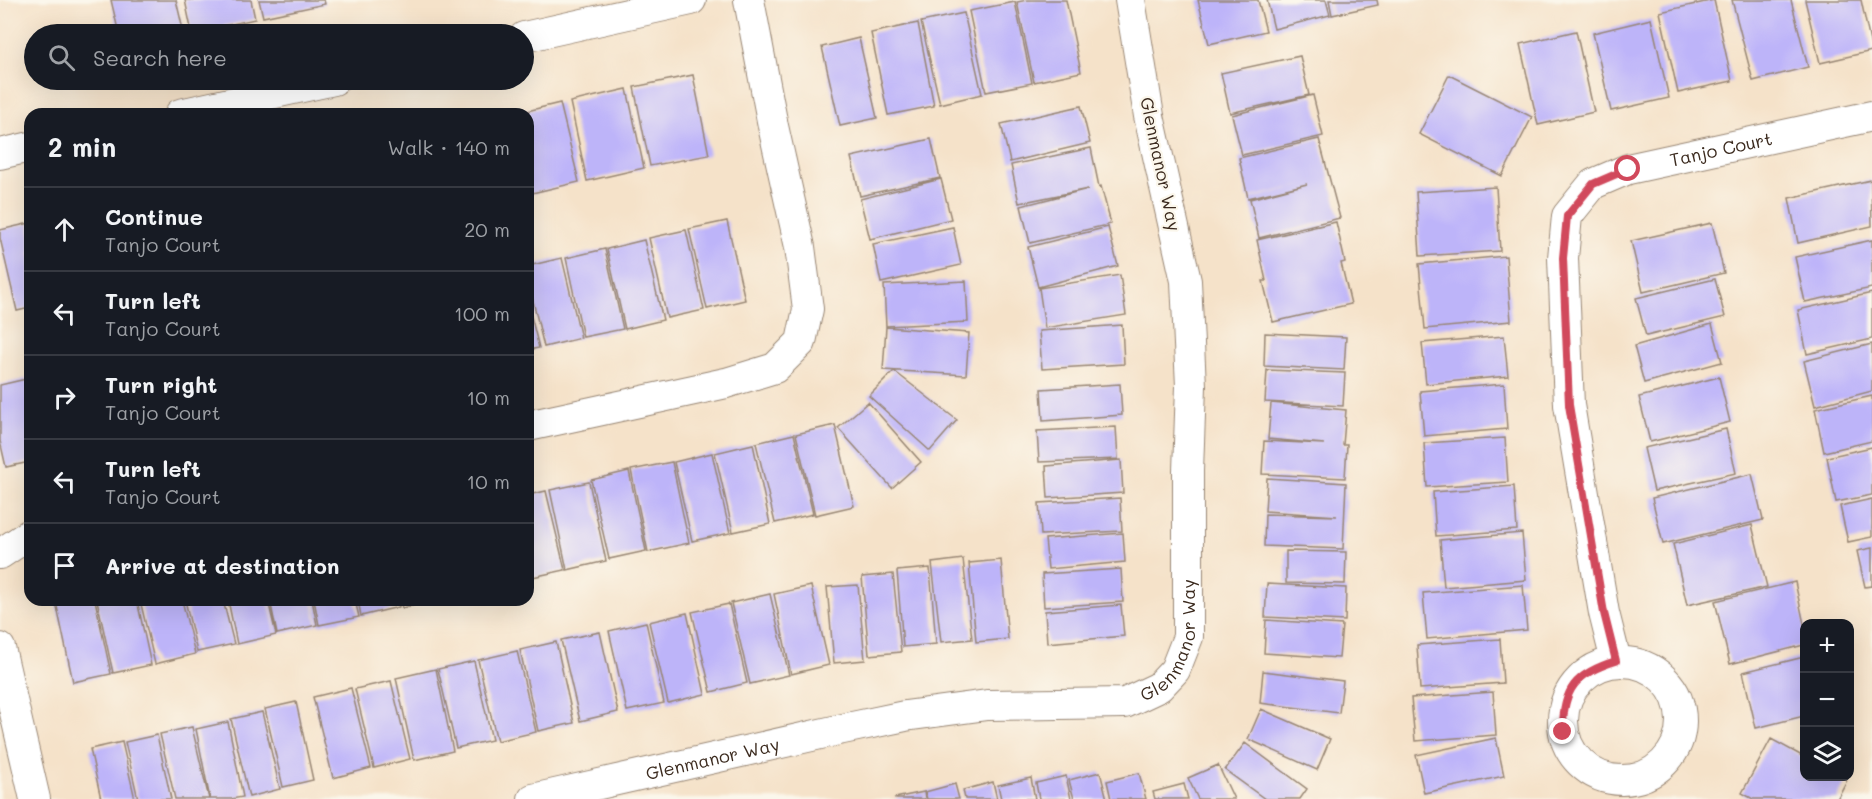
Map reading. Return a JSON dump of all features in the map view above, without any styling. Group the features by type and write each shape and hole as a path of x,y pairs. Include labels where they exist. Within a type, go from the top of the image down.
{"street":[{"path":"534,35 691,0"},
{"path":"534,425 726,383 775,368 801,342 808,309 800,247 773,126 749,0"},
{"name":"Glenmanor Way","path":"533,799 905,717 987,705 1125,703 1159,687 1175,670 1188,637 1191,386 1186,281 1149,116 1130,0"},
{"path":"207,108 289,90"},
{"name":"Tanjo Court","path":"1616,661 1604,613 1569,405 1563,258 1567,216 1593,184 1628,169 1872,116"},
{"path":"0,154 24,148"},
{"path":"0,554 24,538"},
{"path":"0,648 35,799"}],"building":[{"path":"111,0 176,0 182,24 117,24"},
{"path":"185,0 251,0 255,19 232,24 190,24"},
{"path":"259,0 324,0 325,4 263,17"},
{"path":"1066,0 1081,72 1034,82 1017,2"},
{"path":"1198,0 1258,0 1266,31 1209,44"},
{"path":"1267,0 1326,0 1330,15 1274,29"},
{"path":"1329,0 1377,0 1378,5 1332,15"},
{"path":"1714,0 1732,81 1678,93 1660,12"},
{"path":"1732,0 1791,0 1808,67 1753,81"},
{"path":"1805,0 1861,0 1872,51 1820,63"},
{"path":"1015,2 1032,83 986,92 969,11"},
{"path":"964,13 982,94 940,104 921,22"},
{"path":"1651,19 1669,98 1611,111 1593,33"},
{"path":"918,23 934,106 888,115 871,33"},
{"path":"1576,31 1594,112 1538,125 1520,44"},
{"path":"859,38 877,118 840,126 822,47"},
{"path":"1300,56 1309,95 1230,113 1221,73"},
{"path":"693,75 709,155 650,166 634,87"},
{"path":"1449,75 1532,117 1502,176 1419,134"},
{"path":"627,89 644,168 587,181 570,102"},
{"path":"1313,95 1323,136 1242,155 1232,115"},
{"path":"560,103 579,182 534,193 534,109"},
{"path":"1081,106 1090,143 1010,162 1001,124"},
{"path":"931,139 940,178 860,196 851,157"},
{"path":"1319,139 1340,218 1259,238 1250,199 1307,184 1248,198 1239,158"},
{"path":"1091,148 1099,187 1101,186 1111,224 1030,243 1021,206 1088,189 1019,203 1011,165"},
{"path":"941,179 951,219 870,239 860,199"},
{"path":"1871,180 1872,226 1798,243 1789,198"},
{"path":"1496,187 1500,251 1420,256 1416,192"},
{"path":"727,221 745,300 707,309 689,229"},
{"path":"1336,222 1345,262 1341,263 1351,304 1273,322 1263,281 1266,281 1257,240"},
{"path":"1712,223 1724,273 1643,292 1631,241"},
{"path":"24,224 24,309 17,311 0,230"},
{"path":"953,227 961,265 881,283 873,244"},
{"path":"1108,227 1118,266 1038,287 1028,247"},
{"path":"686,230 704,310 667,318 649,238"},
{"path":"644,240 663,320 625,329 607,249"},
{"path":"1872,240 1872,288 1805,302 1795,257"},
{"path":"605,249 623,329 583,337 566,258"},
{"path":"1506,256 1511,321 1425,329 1419,264"},
{"path":"562,258 581,338 544,347 534,305 534,265"},
{"path":"1120,275 1126,315 1045,328 1039,288"},
{"path":"1715,279 1725,317 1646,336 1636,298"},
{"path":"966,281 968,322 886,326 884,285"},
{"path":"1872,293 1872,339 1807,354 1798,310"},
{"path":"1712,324 1722,362 1644,383 1634,346"},
{"path":"1122,325 1124,364 1042,369 1039,331"},
{"path":"886,327 969,333 966,375 883,370"},
{"path":"534,328 539,348 534,349"},
{"path":"1265,333 1346,337 1344,370 1264,366"},
{"path":"1504,336 1508,376 1426,384 1422,343"},
{"path":"1872,344 1872,391 1815,406 1804,361"},
{"path":"1267,370 1345,373 1343,406 1265,402"},
{"path":"894,371 957,420 930,451 869,396"},
{"path":"1719,377 1730,422 1650,442 1639,397"},
{"path":"24,379 24,463 6,467 0,441 0,385"},
{"path":"1120,384 1122,415 1043,421 1041,389"},
{"path":"1504,384 1507,429 1424,436 1420,391"},
{"path":"1872,396 1872,441 1824,452 1815,409"},
{"path":"868,402 921,462 892,488 838,428"},
{"path":"1271,403 1346,410 1343,445 1347,445 1345,478 1262,474 1264,441 1324,444 1268,439"},
{"path":"835,425 854,506 815,515 796,434"},
{"path":"1116,427 1118,459 1039,462 1037,431"},
{"path":"1726,429 1736,473 1654,491 1644,448"},
{"path":"794,434 813,514 775,523 756,443"},
{"path":"1505,438 1508,482 1427,487 1424,443"},
{"path":"753,444 770,524 733,532 715,453"},
{"path":"1872,447 1872,495 1836,502 1827,457"},
{"path":"712,453 730,533 692,541 674,462"},
{"path":"1121,460 1123,493 1048,498 1046,466"},
{"path":"672,462 689,543 648,552 631,470"},
{"path":"629,471 646,551 609,559 591,480"},
{"path":"1752,474 1763,520 1663,544 1652,498"},
{"path":"1267,478 1346,483 1343,549 1264,546 1265,514 1337,516 1265,511"},
{"path":"589,482 606,561 567,570 550,490"},
{"path":"1514,486 1517,530 1436,536 1433,492"},
{"path":"546,491 565,570 534,577 534,494"},
{"path":"1120,498 1122,531 1041,535 1039,503"},
{"path":"1872,499 1872,537 1848,542 1840,506"},
{"path":"1752,525 1767,587 1687,605 1673,544"},
{"path":"1123,533 1125,562 1048,569 1045,539"},
{"path":"1522,533 1526,580 1444,587 1440,540"},
{"path":"1872,548 1872,586 1865,587 1857,551"},
{"path":"1286,551 1346,552 1345,584 1286,583"},
{"path":"963,559 972,639 941,642 932,563"},
{"path":"1001,560 1008,639 976,642 969,563"},
{"path":"930,568 936,644 903,647 897,571"},
{"path":"1121,569 1123,602 1044,607 1042,574"},
{"path":"893,574 901,652 869,655 862,577"},
{"path":"1795,582 1803,619 1800,619 1800,646 1730,664 1715,601"},
{"path":"1267,584 1346,588 1345,621 1265,617"},
{"path":"858,585 865,660 834,663 827,587"},
{"path":"1523,585 1527,630 1427,639 1423,593"},
{"path":"811,586 829,665 791,674 774,594"},
{"path":"770,594 789,675 750,684 731,603"},
{"path":"729,604 747,683 711,692 692,612"},
{"path":"1121,605 1124,636 1047,643 1045,611"},
{"path":"57,606 96,606 111,674 73,682"},
{"path":"98,606 138,606 151,665 113,673"},
{"path":"141,606 183,606 195,654 155,664"},
{"path":"186,606 224,606 234,644 197,652"},
{"path":"229,606 269,606 276,635 237,644"},
{"path":"271,606 313,606 317,625 277,634"},
{"path":"315,606 356,606 359,617 319,625"},
{"path":"359,606 399,606 399,607 361,616"},
{"path":"687,613 705,694 668,703 649,622"},
{"path":"1266,620 1342,625 1339,658 1264,653"},
{"path":"646,622 664,703 627,711 609,631"},
{"path":"600,632 618,712 580,721 561,640"},
{"path":"1500,639 1503,683 1420,689 1417,645"},
{"path":"556,642 574,723 538,731 520,650"},
{"path":"517,651 536,732 497,741 478,660"},
{"path":"1800,658 1800,717 1756,728 1743,672"},
{"path":"474,661 492,740 456,748 438,669"},
{"path":"436,669 453,751 414,760 396,678"},
{"path":"1263,671 1343,681 1339,713 1260,703"},
{"path":"391,681 410,759 374,768 355,689"},
{"path":"351,688 371,768 333,778 313,697"},
{"path":"1493,692 1496,735 1415,741 1411,698"},
{"path":"296,702 313,780 283,787 265,709"},
{"path":"1261,709 1330,739 1317,770 1248,739"},
{"path":"262,712 280,789 249,797 231,719"},
{"path":"228,722 243,797 210,799 196,729"},
{"path":"192,727 209,799 175,799 160,734"},
{"path":"157,735 171,799 138,799 125,742"},
{"path":"1496,738 1504,776 1424,793 1416,755"},
{"path":"1771,739 1800,755 1800,781 1846,781 1837,799 1753,799 1742,793"},
{"path":"122,742 135,799 101,799 90,749"},
{"path":"1245,743 1307,789 1300,799 1265,799 1225,770"},
{"path":"1218,765 1234,799 1198,799 1188,778"},
{"path":"1100,772 1107,799 1074,799 1069,780"},
{"path":"1139,773 1146,799 1111,799 1107,781"},
{"path":"1066,776 1071,799 1039,799 1036,783"},
{"path":"1031,778 1035,799 1001,799 998,785"},
{"path":"993,782 997,799 965,799 963,790"},
{"path":"955,784 959,799 927,799 925,792"},
{"path":"1184,784 1188,799 1155,799 1153,792"},
{"path":"924,792 925,799 895,798"}],"route":[{"path":"1563,732 1562,713 1568,694 1579,678 1595,667 1616,661 1604,613 1569,405 1563,258 1567,216 1593,184 1628,169"}]}
